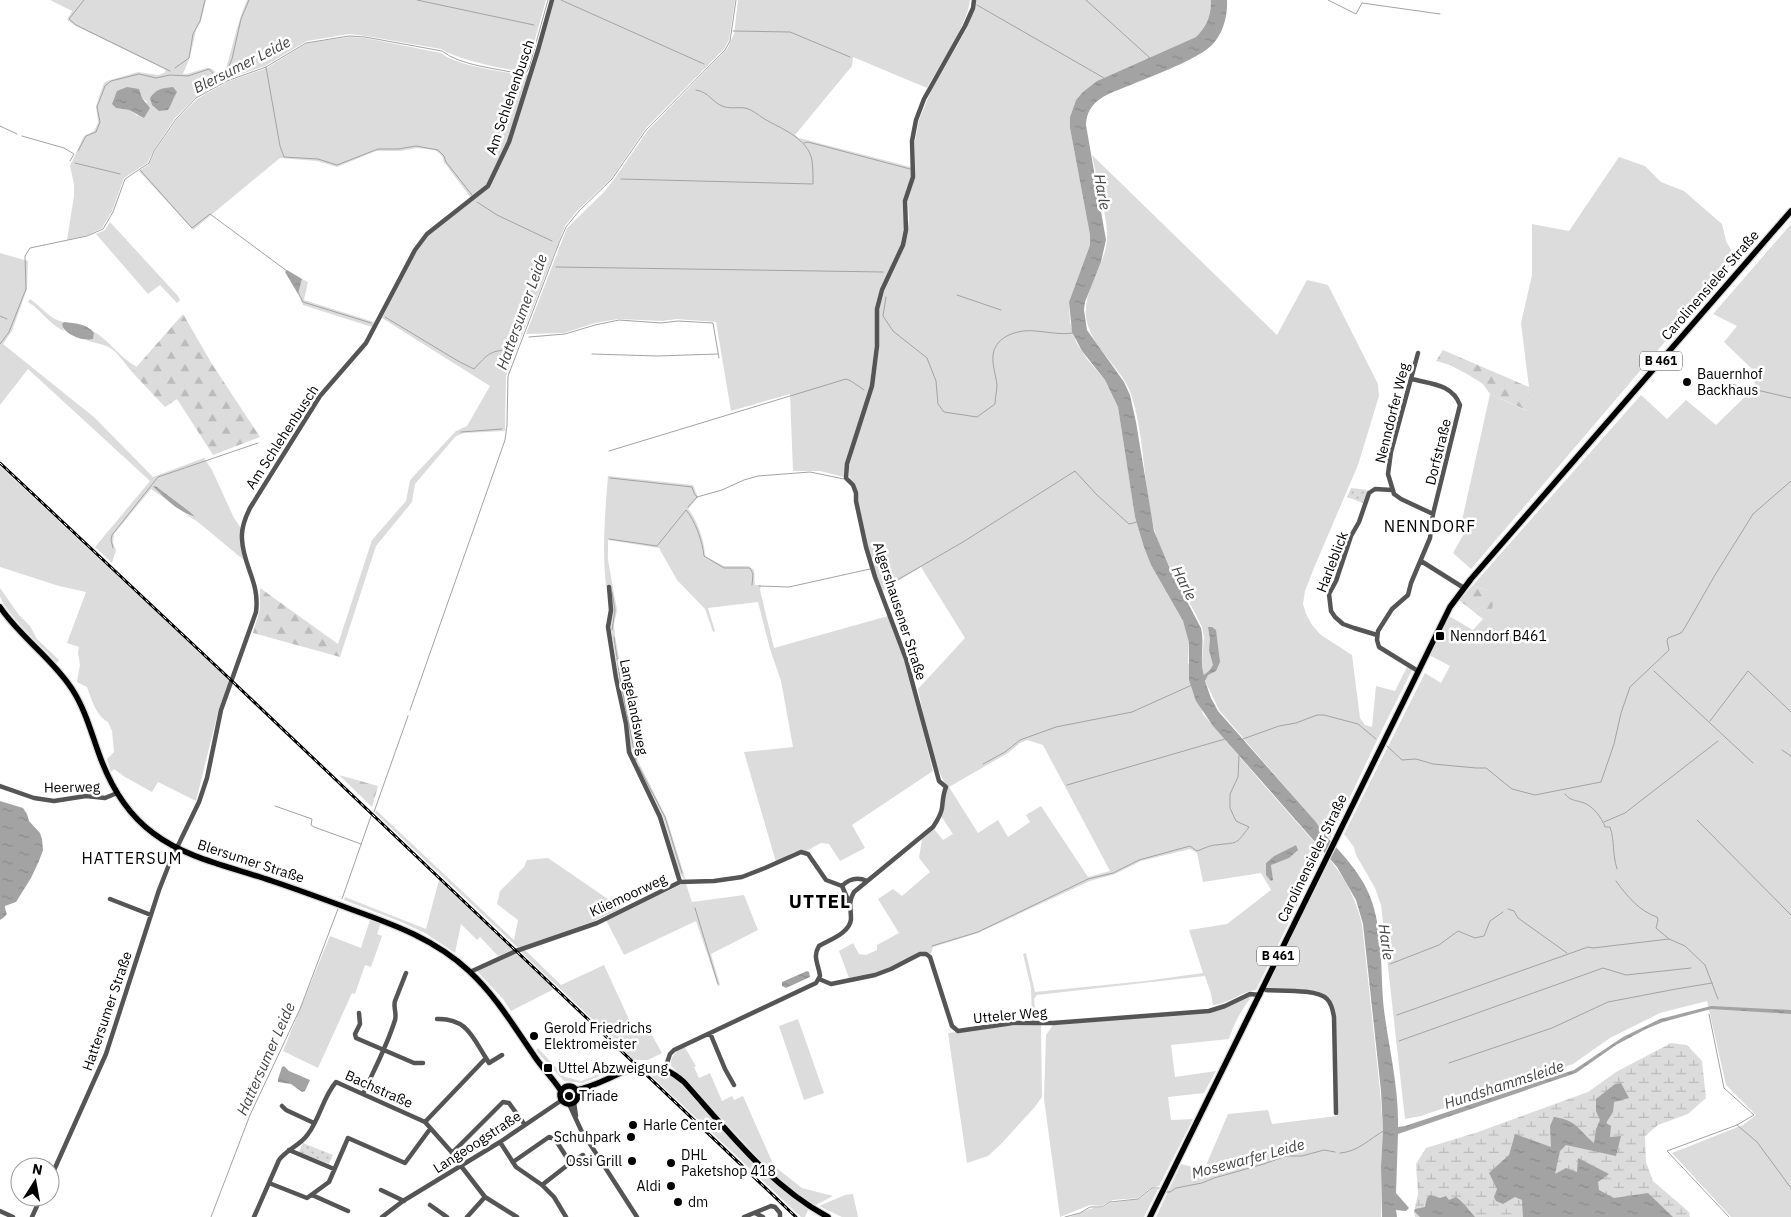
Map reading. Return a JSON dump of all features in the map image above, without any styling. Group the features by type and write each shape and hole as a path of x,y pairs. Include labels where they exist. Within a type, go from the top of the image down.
{"main road":[{"name":"Carolinensieler Straße","path":"1464,588 1791,211"},
{"name":"B 461","path":"1418,670 1446,615 1464,588"},
{"name":"Blersumer Straße","path":"0,607 61,674 74,692 82,707 108,777 116,793 142,824 158,837 196,856 395,925 432,943 470,972 494,998 538,1062 563,1089"},
{"name":"Carolinensieler Straße","path":"1150,1217 1418,670"},
{"path":"577,1092 571,1087 563,1089 562,1100 572,1103 577,1092 634,1067 649,1066 665,1069 684,1082 756,1162 777,1182 802,1201 828,1217"}],"street":[{"name":"Am Schlehenbusch","path":"177,848 208,778 221,710 256,612 256,587 243,550 242,537 244,523 250,508 320,396 366,343 421,241 427,234 488,186 509,142 552,0"},
{"name":"Algershausener Straße","path":"819,979 820,972 815,956 816,951 819,946 848,926 851,918 849,904 854,892 933,827 939,818 946,787 939,781 906,659 875,577 866,546 856,493 853,485 846,478 847,464 872,386 877,346 877,309 882,290 903,245 906,230 906,201 912,177 912,141 916,120 924,99 965,26 973,8 974,0"},
{"name":"Nenndorfer Weg","path":"1392,490 1388,474 1390,461 1418,353"},
{"name":"Dorfstraße","path":"1377,635 1392,609 1408,595 1432,532 1433,514 1460,405 1456,396 1448,388 1412,379"},
{"name":"Harleblick","path":"1377,635 1349,626 1335,617 1331,611 1329,594 1336,581 1351,536 1359,522 1369,492 1374,489 1392,490"},
{"path":"1392,490 1401,499 1433,514"},
{"path":"1421,561 1464,588"},
{"name":"Langelandsweg","path":"608,587 611,610 608,627 626,724 629,752 660,817 680,882"},
{"path":"1377,635 1379,648 1418,670"},
{"name":"Heerweg","path":"0,786 34,798 54,801 86,796 105,798 116,793"},
{"name":"Hattersumer Straße","path":"59,1157 106,1054 159,890 177,848"},
{"name":"Kliemoorweg","path":"470,972 516,951 597,923 680,882 742,877 804,851 826,880 842,886"},
{"path":"849,904 842,886 854,879 867,881"},
{"path":"110,899 151,915"},
{"name":"Utteler Weg","path":"819,979 832,984 875,975 920,954 926,954 930,957 952,1026 958,1031 1013,1023 1053,1023 1201,1012 1224,1006 1261,991"},
{"path":"363,1094 395,1020 395,1001 406,973"},
{"path":"665,1069 670,1054 674,1050 810,987 819,979"},
{"path":"1261,991 1317,993 1331,1004 1334,1017 1336,1113"},
{"path":"359,1013 360,1024 355,1034 356,1038 414,1063 423,1063"},
{"path":"437,1019 447,1019 466,1027 490,1063 502,1055"},
{"path":"710,1033 734,1085"},
{"path":"425,1122 486,1058"},
{"name":"Bachstraße","path":"254,1217 279,1160 305,1138 325,1098 336,1082 425,1122 452,1153 485,1197"},
{"name":"Langeoogstraße","path":"385,1216 404,1201 500,1142 562,1100"},
{"path":"452,1153 503,1102 509,1103 525,1125"},
{"path":"572,1103 581,1130 637,1217"},
{"path":"282,1106 286,1110 314,1123"},
{"path":"270,1183 305,1198 312,1196 329,1182 348,1138 405,1163 430,1129"},
{"path":"513,1162 549,1137 552,1137 569,1161 569,1164"},
{"path":"500,1142 516,1167 542,1185 554,1197 566,1217"},
{"path":"289,1150 334,1169"},
{"path":"542,1185 583,1155"},
{"path":"381,1190 404,1201"},
{"path":"312,1196 348,1211"},
{"path":"467,1217 485,1197 517,1217"},
{"path":"430,1205 447,1217"},
{"path":"744,1217 771,1206 778,1210 780,1217"},
{"path":"0,1211 13,1217"},
{"path":"754,1213 763,1217"}],"green space":[{"path":"50,0 206,0 201,21 196,30 190,57 183,74 210,68 220,79 223,77 247,0 546,0 525,71 482,64 458,57 441,49 349,34 307,41 265,66 227,79 195,98 175,118 147,163 124,178 112,211 102,228 88,235 67,240 74,196 74,184 70,166 84,136 94,131 98,123 96,106 104,83 138,72 158,75 166,70 76,26 67,20 72,11","holes":["142,98 147,102 138,116 129,110 116,108"]},
{"path":"554,0 735,0 729,40 724,49 646,128 611,179 577,211 565,226 506,376 505,431 464,433 456,436 415,484 412,502 376,546 340,657 338,644 372,540 406,501 410,480 456,431 467,426 490,386 382,318 417,251 429,235 490,187 511,143"},
{"path":"738,0 970,0 959,33 927,88 853,57 852,66 795,135 799,138 911,167 911,176 904,201 904,228 901,244 881,290 870,386 846,462 844,477 820,471 793,471 790,394 731,411 716,322 677,319 662,321 618,319 595,323 564,333 526,334 567,228 604,192 648,130 727,49 734,34"},
{"path":"976,0 1211,0 1208,20 1196,37 1097,81 1076,100 1070,117 1070,128 1090,235 1090,245 1069,302 1070,322 1076,342 1087,359 1105,380 1118,407 1135,517 1151,565 1183,621 1189,643 1188,662 1203,714 1323,852 1256,990 1219,1004 1213,1005 1205,976 1037,995 1034,999 1036,1021 1032,1021 1031,988 1023,954 1026,953 1035,992 1203,973 1189,930 1227,924 1271,890 1261,873 1203,882 1197,853 1190,849 1141,861 1115,874 1090,881 978,933 933,947 931,954 920,952 882,971 849,978 839,951 853,943 859,954 866,955 877,950 877,945 899,933 878,899 893,889 902,896 930,872 919,858 922,839 934,829 943,840 953,834 941,816 948,787 938,769 918,689 965,638 921,567 880,592 867,546 858,493 849,476 849,467 873,390 879,348 879,309 884,292 905,246 909,220 908,201 915,176 915,141 919,120 931,91 967,28","holes":["1027,740 1043,745 1110,871 1088,877 1041,806 1026,815 1030,822 1008,837 998,820 978,833 949,787","1296,845 1289,856 1271,864 1272,876 1266,863 1274,856"]},
{"path":"349,37 365,38 441,53 458,62 479,67 520,75 529,74 507,142 486,185 471,198 444,162 442,156 435,150 417,148 400,151 376,151 337,167 317,161 280,158 193,230 139,171 149,164 155,151 177,119 197,99 227,82 267,68 307,43"},
{"path":"1092,155 1277,335 1307,280 1328,285 1378,384 1379,396 1358,465 1314,568 1305,591 1303,604 1312,625 1321,635 1352,655 1360,718 1365,725 1372,727 1376,686 1395,691 1407,667 1412,670 1330,839 1219,710 1206,683 1202,661 1204,637 1202,627 1163,554 1154,528 1150,512 1142,444 1131,394 1120,374 1093,338 1086,317 1088,297 1107,241 1104,211"},
{"path":"1619,157 1645,166 1661,182 1684,191 1722,224 1726,241 1737,260 1733,262 1471,569 1453,553 1466,530 1461,525 1490,394 1527,411 1529,387 1521,323 1532,275 1532,224 1569,231"},
{"path":"110,222 178,296 180,300 177,303 160,285 148,294 96,234 105,230"},
{"path":"1791,224 1791,1217 1731,1217 1672,1153 1743,1125 1756,1115 1726,1085 1707,1001 1660,1013 1610,1038 1573,1064 1421,1116 1405,1119 1381,905 1375,888 1356,855 1354,847 1344,834 1425,673 1441,683 1450,666 1429,655 1442,633 1449,616 1473,630 1483,619 1486,619 1488,591 1473,585 1641,395 1667,419 1686,400 1716,425 1755,387 1753,370 1724,342 1737,326 1713,314"},
{"path":"0,253 28,261 27,289 12,331 3,344 95,418 153,477 204,458 212,470 234,518 241,528 245,561 198,522 185,514 194,517 157,487 154,487 166,499 151,489 114,534 113,543 116,550 112,563 95,547 150,481 28,369 0,405"},
{"path":"302,279 308,282 304,300 374,322 372,327 303,305 298,294"},
{"path":"30,299 50,316 64,322 62,324 64,331 54,325 28,302"},
{"path":"183,314 212,364 260,437 213,455 177,399 165,407 132,372"},
{"path":"93,331 137,367 132,372 117,353 110,348 86,340 91,340"},
{"path":"1443,350 1529,387 1528,411 1490,394 1483,384 1467,374 1450,365 1436,361"},
{"path":"0,466 230,681 219,708 196,801 158,782 152,792 114,769 111,772 107,759 114,752 112,731 108,722 97,711 87,687 77,682 80,665 79,647 67,643 86,592 59,586 0,567"},
{"path":"608,476 693,485 698,497 688,509 700,531 705,556 724,566 748,566 754,570 755,585 761,585 760,590 774,648 888,616 905,659 933,771 852,825 865,848 840,861 829,844 821,843 806,851 794,852 776,862 744,752 793,747 781,681 770,649 758,602 708,608 715,631 713,632 705,609 677,580 659,548 608,540 608,560 617,610 614,624 615,636 637,759 667,819 686,881 680,874 663,817 631,752 610,624 610,586 606,586 604,531"},
{"path":"1351,488 1368,490 1363,503 1347,497"},
{"path":"1473,585 1493,595 1492,608 1486,619 1483,619 1459,600"},
{"path":"0,588 19,615 30,626 37,639 59,660 57,663 9,612 0,596"},
{"path":"260,588 338,644 340,657 253,633 260,609"},
{"path":"339,775 378,786 372,807"},
{"path":"376,810 514,940 518,920 497,904 500,891 524,867 527,860 548,858 621,908 594,921 518,948 375,813"},
{"path":"1330,860 1350,890 1362,924 1383,1130 1381,1217 1156,1217 1181,1164 1204,1170 1228,1114 1268,1110 1272,1124 1337,1116 1335,1018 1330,999 1318,992 1265,988"},
{"path":"439,880 513,950 498,956 480,937 477,940 461,924 455,953 425,933 344,900 345,897 426,929"},
{"path":"686,884 692,902 744,895 758,930 711,954 720,985 718,986 696,921 624,955 606,920 680,885"},
{"path":"370,920 381,923 377,934 382,936 371,967 365,965 355,994 352,993 318,1068 283,1051 330,936 361,948"},
{"path":"524,949 561,985 604,965 633,1028 645,1023 662,1053 648,1060 633,1060 520,951"},
{"path":"516,953 554,989 511,1011 503,999 476,970"},
{"path":"1253,995 1233,1027 1229,1039 1171,1045 1175,1077 1216,1071 1204,1093 1168,1097 1171,1120 1193,1119 1159,1186 1151,1188 1138,1198 1113,1200 1101,1206 1090,1205 1060,1217 1044,1099 1046,1035 1053,1025 1210,1012"},
{"path":"798,1019 824,1093 804,1100 779,1026"},
{"path":"1041,1025 1042,1097 1034,1108 988,1156 967,1163 948,1033 1005,1026"},
{"path":"1671,1043 1687,1045 1702,1061 1706,1098 1688,1114 1658,1125 1645,1136 1646,1162 1653,1181 1689,1212 1690,1217 1415,1217 1414,1212 1418,1194 1416,1164 1426,1148 1478,1132 1588,1092 1616,1072"},
{"path":"684,1046 696,1066 694,1067 699,1078 710,1073 722,1101 732,1096 734,1100 743,1096 774,1166 802,1188 833,1196 814,1206 771,1172 671,1066 671,1059 674,1054"},
{"path":"538,1048 565,1077 581,1081 611,1069 614,1070 583,1083 564,1081 538,1053 536,1050"},
{"path":"644,1069 661,1071 679,1081 756,1164 809,1208 805,1217 801,1217"},
{"path":"303,1143 333,1155 329,1164 299,1152"},
{"path":"1152,1189 1158,1189 1144,1217 1068,1217 1089,1209 1102,1208 1110,1203 1139,1199"},
{"path":"853,1194 858,1217 842,1217 819,1206 845,1195"}],"water":[{"path":"1211,0 1227,0 1227,6 1222,31 1211,46 1183,63 1106,95 1094,104 1087,116 1086,125 1106,240 1101,262 1085,302 1084,310 1087,330 1124,382 1130,395 1154,531 1170,569 1201,628 1204,675 1213,665 1209,650 1208,627 1216,630 1220,662 1216,671 1208,675 1205,681 1211,698 1218,711 1315,821 1351,865 1369,894 1377,922 1381,951 1384,1010 1395,1083 1398,1127 1574,1070 1623,1037 1660,1019 1711,1006 1791,1010 1791,1014 1711,1009 1663,1022 1616,1045 1576,1073 1398,1134 1396,1193 1409,1208 1406,1211 1396,1210 1397,1217 1382,1217 1381,1166 1383,1130 1381,1091 1363,924 1356,900 1337,867 1213,726 1196,701 1189,680 1189,643 1183,621 1151,565 1135,517 1118,407 1105,380 1082,351 1072,332 1069,302 1090,245 1090,235 1070,128 1070,117 1076,100 1097,81 1196,37 1208,20"},
{"path":"127,87 139,89 142,98 150,108 144,118 129,110 116,108 112,104 117,91"},
{"path":"173,87 177,92 168,110 159,111 152,105 150,98 160,90"},
{"path":"287,270 302,279 298,294 285,272"},
{"path":"64,322 80,324 88,328 94,333 93,339 89,340 70,334 63,328 62,324"},
{"path":"153,486 157,487 195,517 167,500"},
{"path":"0,801 23,808 29,821 40,833 43,850 31,878 16,902 5,906 7,913 0,920"},
{"path":"1296,845 1298,850 1289,858 1271,865 1273,880 1271,881 1266,875 1266,863 1274,856"},
{"path":"807,971 810,977 786,988 782,986 782,982"},
{"path":"284,1066 289,1071 310,1080 305,1091 302,1092 291,1084 278,1082 282,1067"},
{"path":"1621,1083 1629,1098 1614,1102 1613,1112 1606,1123 1611,1126 1610,1137 1621,1136 1616,1156 1566,1145 1560,1151 1555,1174 1566,1168 1577,1172 1578,1158 1609,1174 1598,1182 1599,1190 1614,1198 1648,1193 1673,1217 1523,1217 1522,1200 1515,1197 1503,1204 1496,1201 1494,1197 1497,1189 1489,1173 1509,1155 1515,1134 1551,1147 1550,1126 1554,1117 1573,1123 1594,1143 1596,1129 1600,1120 1596,1111 1596,1099 1615,1084"},
{"path":"1430,1195 1440,1198 1446,1196 1449,1200 1456,1197 1475,1217 1420,1217 1414,1211 1415,1209 1425,1207 1427,1198"}],"waterway":[{"path":"84,0 69,19 76,25 170,71"},
{"path":"175,68 189,58 193,34 200,21 205,0"},
{"path":"226,74 232,59 241,19 249,0"},
{"path":"417,0 534,25"},
{"name":"Blersumer Leide","path":"0,344 9,332 26,289 25,256 30,248 87,236 103,229 113,212 125,179 149,163 154,151 176,119 196,98 227,81 266,67 306,43 349,36 365,37 442,51 459,60 479,66 520,74 526,73 548,0"},
{"path":"561,0 704,64"},
{"name":"Hattersumer Leide","path":"410,710 505,440 508,376 566,227 579,211 612,179 646,130 725,50 730,41 736,0"},
{"path":"1086,0 1150,58"},
{"path":"1328,0 1356,14 1362,3 1440,14"},
{"path":"977,5 1104,78"},
{"path":"733,31 790,32 850,57"},
{"path":"266,67 280,146 284,157 318,159 337,165 378,149 398,149 416,146 438,150 472,195"},
{"path":"78,151 86,136 96,132 100,122 97,107 105,86 111,81 139,74 156,78 170,75 188,76 209,69 217,78"},
{"path":"621,179 813,184 810,153 795,136 751,110 722,106 704,93 696,90"},
{"path":"0,126 17,134"},
{"path":"22,136 64,148 74,154 70,161"},
{"path":"804,143 808,142 910,169"},
{"path":"75,163 120,174"},
{"path":"140,170 192,228 210,214 287,271"},
{"path":"477,202 497,215 552,241"},
{"path":"556,267 883,272"},
{"path":"298,292 303,302 371,323"},
{"path":"957,295 1001,310"},
{"path":"886,297 883,316 893,331 927,358 936,381 938,404 944,412 977,417 995,404 997,385 993,355 998,343 1009,335 1022,331 1059,334 1073,333"},
{"path":"0,316 7,319"},
{"path":"385,317 474,369 490,354 511,350"},
{"path":"529,337 565,334 619,320 661,323 678,321 713,323 719,358"},
{"path":"592,354 657,356 718,354"},
{"path":"609,451 846,379 864,390"},
{"path":"1731,384 1791,398"},
{"path":"461,432 502,429"},
{"path":"113,548 112,535 158,477 258,443"},
{"path":"885,587 963,542 1075,471 1096,494 1129,524 1137,522"},
{"path":"688,507 697,497 722,490 758,476 810,472 844,479"},
{"path":"610,478 692,487 697,497"},
{"path":"1387,746 1402,760 1416,759 1433,764 1486,768 1512,789 1535,795 1601,782 1630,687 1669,650 1668,638 1681,633 1684,629 1753,514 1791,481"},
{"path":"609,539 657,546 686,510 698,532 704,556 724,568 750,568 753,574 752,585"},
{"path":"759,586 789,587 870,569"},
{"path":"612,592 615,610 612,630"},
{"path":"614,637 636,760"},
{"path":"1654,671 1753,763"},
{"path":"1710,721 1748,671 1791,712"},
{"path":"983,764 1005,752 1020,740 1056,727 1132,712 1192,685"},
{"path":"1243,739 1317,715 1324,715 1358,724 1376,739"},
{"name":"Hattersumer Leide","path":"374,812 408,716"},
{"path":"1067,785 1225,739"},
{"path":"1604,822 1625,813 1718,741"},
{"path":"1782,750 1791,756"},
{"path":"932,946 978,932 1088,879 1113,873 1139,860 1190,846 1197,851 1211,846 1236,842 1249,827 1236,821 1230,808 1230,794 1238,777 1239,756"},
{"path":"639,767 665,817 682,873"},
{"path":"1565,794 1571,799 1591,807 1605,827 1610,827 1617,869"},
{"path":"275,806 312,819 311,825 314,827 361,844"},
{"name":"Hattersumer Leide","path":"342,899 371,816"},
{"path":"1697,820 1791,915"},
{"path":"1616,881 1639,907 1657,917 1656,928 1669,939 1685,946 1705,965 1718,999"},
{"path":"695,908 718,984"},
{"name":"Hattersumer Leide","path":"211,1217 250,1115 300,1009 338,909"},
{"path":"1508,909 1514,911 1518,918 1567,953"},
{"name":"Harle","path":"1390,964 1439,945 1458,931 1475,938 1484,936 1490,921 1503,912"},
{"path":"1397,1015 1588,947 1669,939"},
{"path":"1399,1041 1603,968 1626,975 1691,968"},
{"path":"1449,1063 1552,1028 1608,1002 1712,983"},
{"path":"1709,1014 1724,1088 1754,1115 1737,1125 1667,1151 1729,1217"},
{"path":"1737,1125 1757,1142 1791,1188"},
{"name":"Mosewarfer Leide","path":"1340,1153 1358,1148 1385,1130"},
{"name":"Mosewarfer Leide","path":"1166,1192 1202,1183 1286,1156 1302,1156 1324,1150 1335,1152"},
{"name":"Mosewarfer Leide","path":"1065,1217 1080,1213 1090,1207 1102,1207 1110,1202 1138,1199 1152,1188 1159,1188"}],"railway":[{"path":"0,463 796,1217"}],"place":[{"name":"Bauernhof Backhaus","path":"1687,382"},
{"name":"Nenndorf B461","path":"1440,636"},
{"name":"Gerold Friedrichs Elektromeister","path":"534,1036"},
{"name":"Uttel Abzweigung","path":"548,1068"},
{"name":"Triade","path":"569,1096"},
{"name":"Harle Center","path":"633,1125"},
{"name":"Schuhpark","path":"631,1137"},
{"name":"Ossi Grill","path":"632,1161"},
{"name":"DHL Paketshop 418","path":"671,1163"},
{"name":"Aldi","path":"671,1186"},
{"name":"dm","path":"678,1202"}],"district":[{"name":"NENNDORF","path":"1430,526"},
{"name":"HATTERSUM","path":"132,858"},
{"name":"UTTEL","path":"820,901"}],"water label":[{"name":"Hundshammsleide","path":"1504,1085"}]}
